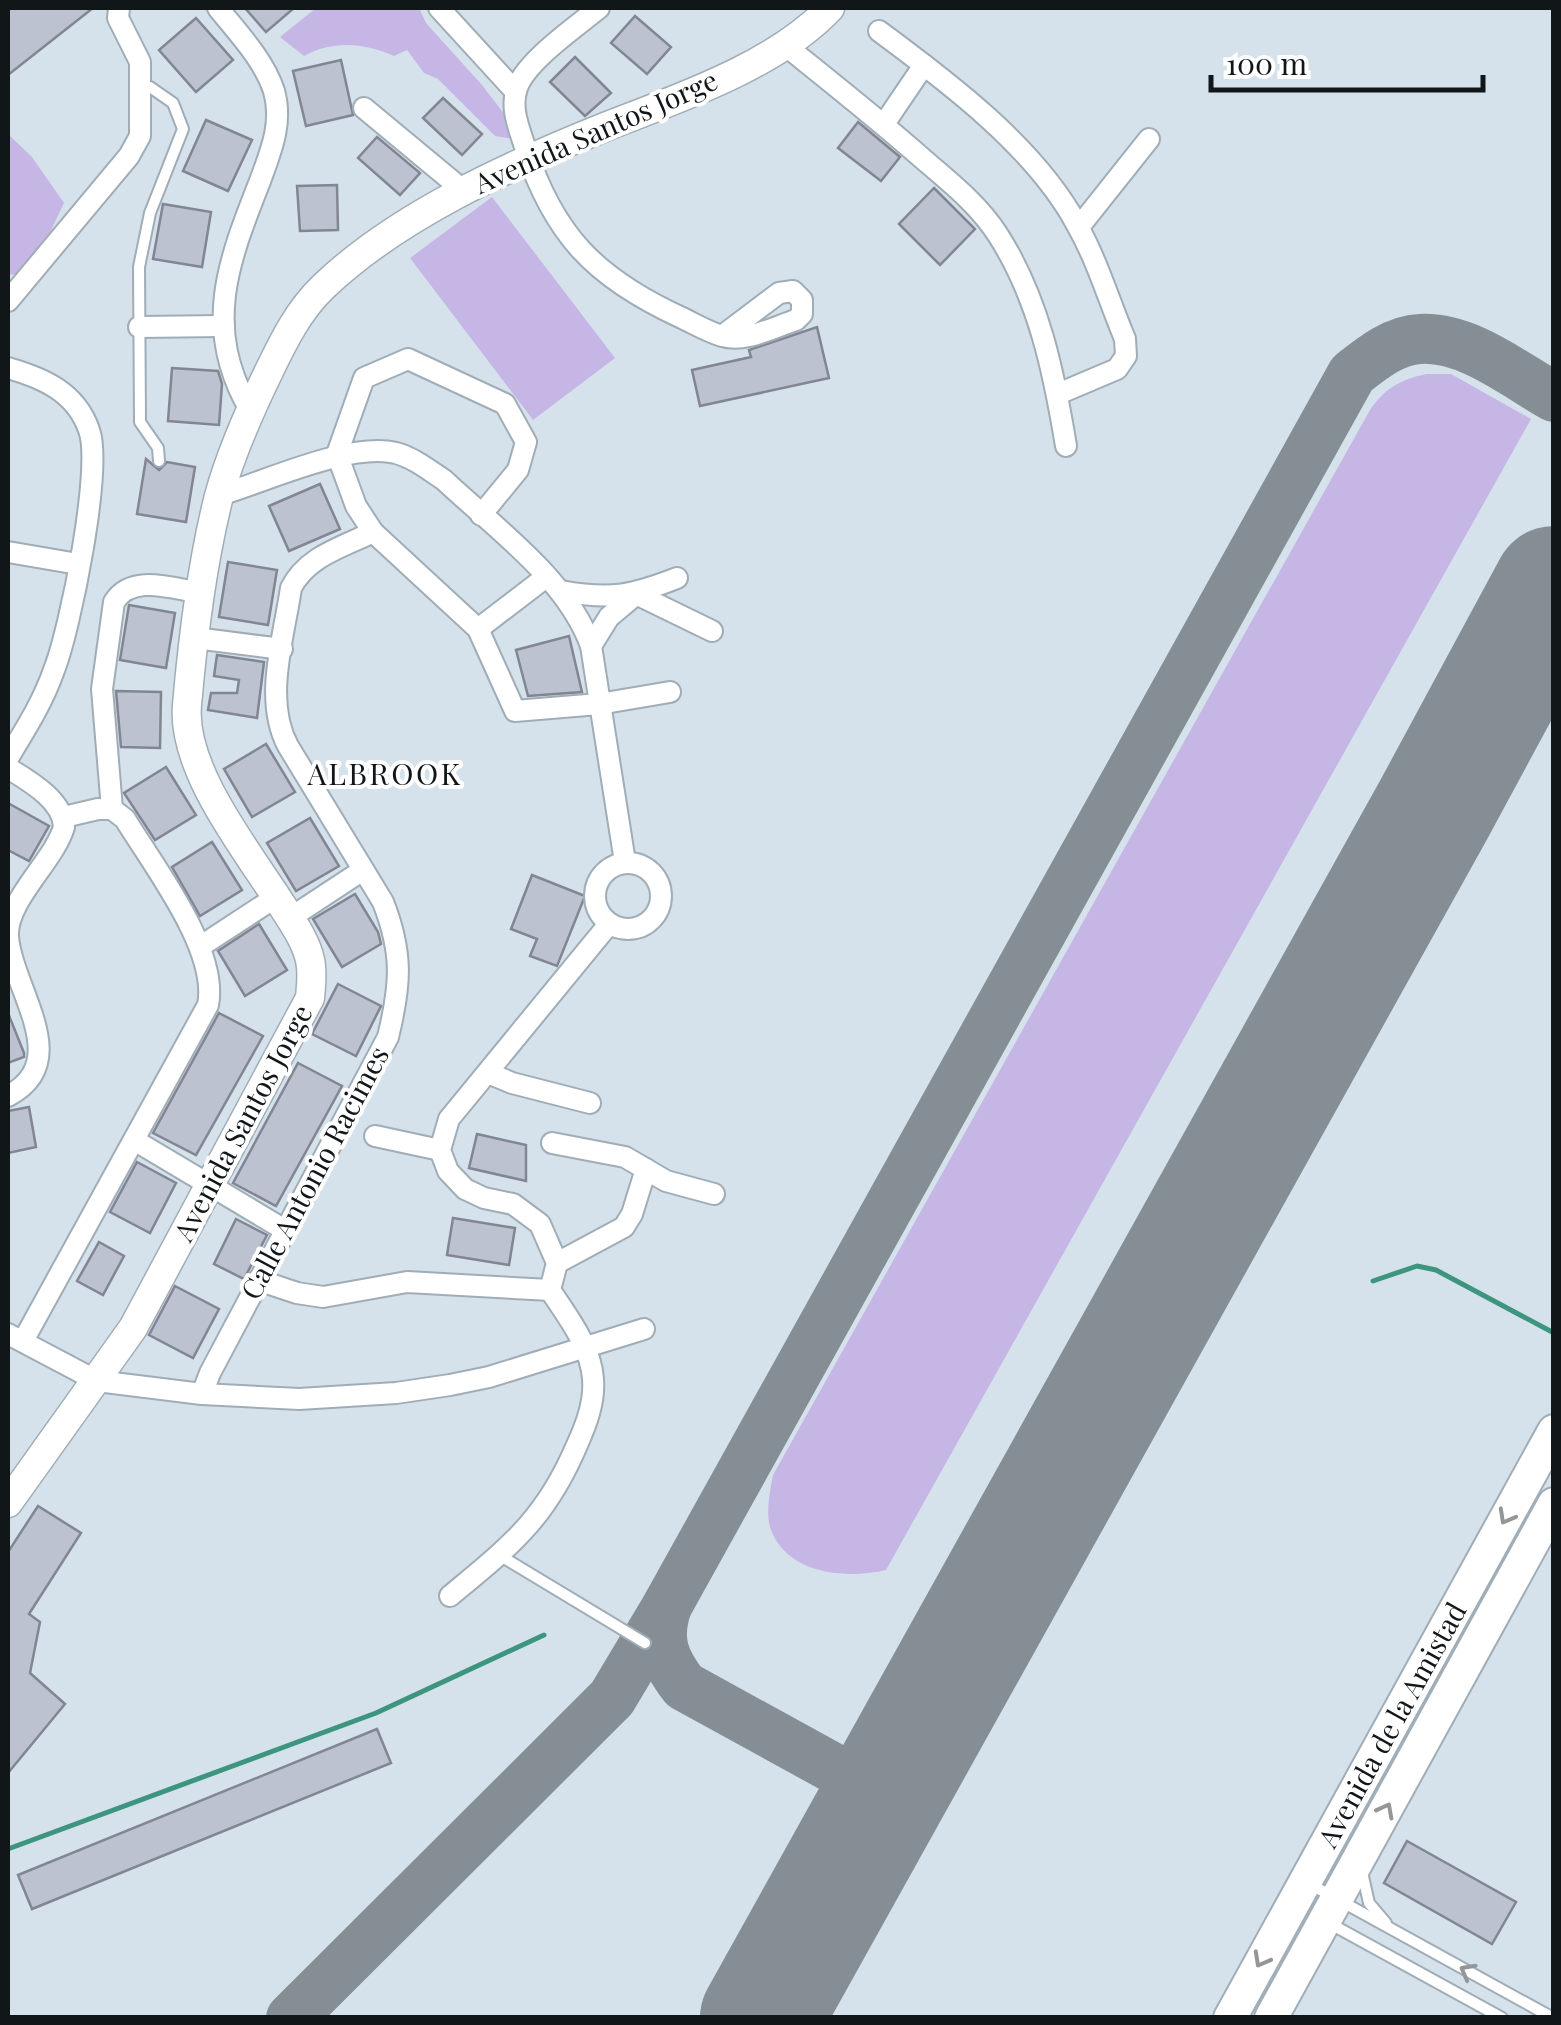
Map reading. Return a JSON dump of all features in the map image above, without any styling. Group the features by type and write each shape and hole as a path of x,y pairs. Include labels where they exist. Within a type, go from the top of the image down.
{"main road":[{"name":"Avenida Santos Jorge","path":"8,1503 134,1328 310,998 310,959 283,907 208,788 192,754 186,709 220,495 250,410 285,338 323,287 383,241 464,190 786,46 830,8"},
{"name":"Avenida de la Amistad","path":"1230,2018 1554,1431"},
{"name":"Avenida de la Amistad","path":"1271,2018 1554,1504"}],"street":[{"path":"8,300 130,156 140,136 140,62 118,18 120,8"},
{"path":"218,8 268,75 277,114 272,150 230,260 224,291 224,326 236,385 250,410"},
{"path":"438,8 515,90"},
{"path":"598,8 528,70 515,90 515,115 540,189 559,224 596,267 643,299 722,336"},
{"path":"879,31 1017,146 1078,226 1125,339 1126,356 1117,369 1058,394"},
{"path":"786,46 884,124 963,194 997,233 1038,316 1058,394 1066,446"},
{"path":"884,124 924,65"},
{"path":"364,108 464,190"},
{"path":"1078,226 1148,139"},
{"path":"138,327 224,326"},
{"path":"481,515 518,470 526,442 505,404 408,359 364,378 337,454 356,506 373,532 478,629 515,711 598,704 670,692"},
{"path":"8,368 62,391 90,430 94,466 68,625 54,671 8,758"},
{"path":"220,495 337,454 394,452 444,480 554,584 578,616 591,646 625,862"},
{"name":"Calle Antonio Racimes","path":"202,1394 284,1230 388,1037 399,993 399,961 393,929 382,902 280,732 275,705 291,588 299,573 312,562 373,532"},
{"path":"8,552 78,564"},
{"path":"478,629 554,584 612,598 636,594 677,578"},
{"path":"112,809 102,689 114,602 122,591 135,585 202,593"},
{"path":"636,594 712,631"},
{"path":"591,646 609,617 636,594"},
{"path":"195,638 282,649"},
{"path":"8,768 56,804 64,817 62,835 9,924 9,943 32,1018 40,1060 28,1082 8,1096"},
{"path":"64,817 112,809 125,818 201,946 210,979 208,1005 134,1140 15,1338 97,1381 202,1394 299,1398 396,1393 489,1377 644,1329"},
{"path":"625,862 647,868 660,886 661,898 652,919 632,929 610,924 596,908 595,887 606,870 625,862"},
{"path":"201,946 363,870"},
{"path":"450,1596 540,1516 561,1483 589,1418 594,1378 584,1348 550,1290 557,1263 544,1232 532,1216 514,1204 484,1198 465,1189 448,1171 440,1150 449,1119 610,924"},
{"path":"488,1073 590,1103"},
{"path":"375,1136 440,1150"},
{"path":"134,1140 284,1230"},
{"path":"552,1143 626,1158 666,1182 714,1194"},
{"path":"557,1263 624,1227 646,1169"},
{"path":"258,1280 297,1293 323,1296 407,1282 550,1290"}],"lane":[{"path":"150,87 173,103 182,130 142,240 138,266 140,422 158,448 160,460"},
{"path":"499,1555 645,1643"},
{"path":"1367,1846 1362,1867 1365,1892 1376,1912 1398,1933"},
{"path":"1300,1892 1502,2018"},
{"path":"1300,1892 1331,1910 1398,1933 1552,2018"}],"shaded area":[{"path":"316,8 419,8 426,23 482,85 525,141 495,136 438,79 424,73 407,50 394,56 372,48 338,46 304,56 280,37"},
{"path":"8,134 32,157 64,203 44,245 15,275 8,274"},
{"path":"492,197 615,358 533,420 410,258"},
{"path":"1426,374 1451,374 1531,419 886,1570 837,1573 805,1565 779,1545 771,1530 768,1510 773,1475 1370,410 1394,386"}],"building":[{"path":"8,8 93,8 8,75"},
{"path":"245,8 294,8 266,32"},
{"path":"635,16 671,47 647,74 611,43"},
{"path":"196,18 233,60 196,92 159,50"},
{"path":"575,57 611,93 585,116 550,82"},
{"path":"341,60 353,115 306,126 293,71"},
{"path":"443,98 482,134 462,155 423,118"},
{"path":"206,120 252,140 228,191 183,171"},
{"path":"858,122 900,157 881,181 838,148"},
{"path":"377,137 420,173 400,195 358,158"},
{"path":"337,185 338,230 300,231 297,186"},
{"path":"934,188 975,229 940,265 899,224"},
{"path":"163,204 211,212 202,267 153,259"},
{"path":"817,327 829,378 700,406 692,370 751,357 749,350"},
{"path":"172,368 218,371 222,384 219,425 168,421"},
{"path":"146,459 159,470 167,462 195,467 186,522 137,514"},
{"path":"320,484 340,529 289,551 269,506"},
{"path":"228,562 277,570 268,625 219,617"},
{"path":"129,605 175,613 166,668 120,660"},
{"path":"569,636 582,692 528,696 516,650"},
{"path":"217,655 264,662 257,718 208,710 211,693 237,693 239,680 214,676"},
{"path":"116,691 161,692 160,748 121,747"},
{"path":"266,744 295,792 252,817 224,769"},
{"path":"166,767 196,815 155,840 124,793"},
{"path":"8,803 49,826 29,861 8,850"},
{"path":"310,818 339,866 296,891 267,843"},
{"path":"212,842 242,890 200,916 172,867"},
{"path":"532,875 585,896 557,966 530,956 537,939 511,929"},
{"path":"355,894 381,944 342,967 313,919"},
{"path":"259,924 287,970 245,996 218,951"},
{"path":"338,984 381,1006 356,1056 312,1034"},
{"path":"8,1013 24,1057 8,1063"},
{"path":"219,1013 263,1036 196,1155 153,1133"},
{"path":"298,1063 342,1086 276,1206 233,1183"},
{"path":"29,1107 36,1147 8,1153 8,1111"},
{"path":"477,1134 526,1145 526,1181 469,1168"},
{"path":"137,1162 176,1183 150,1233 110,1212"},
{"path":"453,1218 515,1228 509,1265 447,1255"},
{"path":"236,1219 267,1235 244,1279 214,1264"},
{"path":"99,1242 124,1256 103,1295 77,1281"},
{"path":"175,1286 219,1309 193,1358 149,1335"},
{"path":"38,1506 81,1533 29,1614 40,1622 30,1673 65,1704 8,1773 8,1552"},
{"path":"377,1729 391,1763 32,1909 18,1875"},
{"path":"1407,1841 1516,1902 1492,1944 1384,1883"}],"waterway":[{"path":"1373,1281 1417,1266 1436,1270 1554,1333"},
{"path":"8,1849 376,1713 544,1635"}],"taxiway":[{"path":"291,2018 612,1698 667,1606 1352,374 1401,343 1438,340 1473,350 1554,397"},
{"path":"667,1606 662,1639 671,1667 684,1686 884,1796"}],"runway":[{"path":"761,2018 1554,587"}],"district":[{"name":"ALBROOK","path":"385,775"}]}
